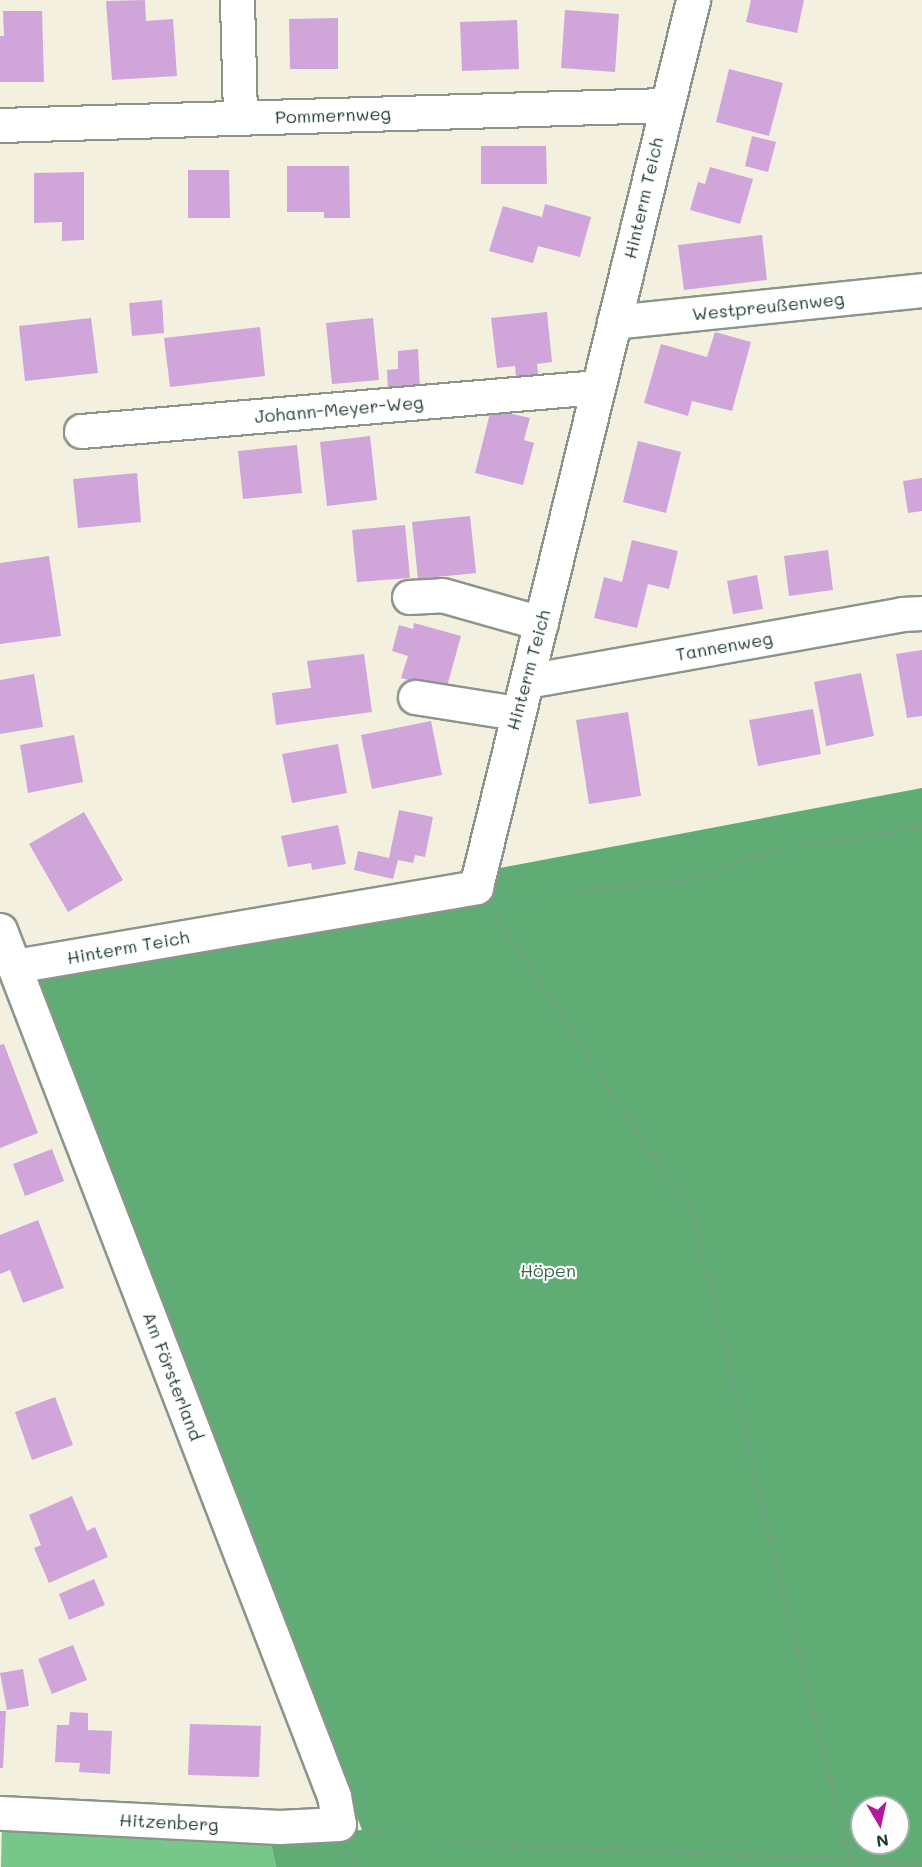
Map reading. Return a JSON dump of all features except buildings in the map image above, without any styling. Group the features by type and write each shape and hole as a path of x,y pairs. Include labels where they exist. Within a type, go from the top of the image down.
{"street":[{"path":"237,0 240,118"},
{"name":"Hinterm Teich","path":"15,966 481,894 516,713 541,623 665,105 693,0"},
{"name":"Pommernweg","path":"0,125 665,105"},
{"name":"Westpreußenweg","path":"614,322 922,290"},
{"name":"Johann-Meyer-Weg","path":"81,431 597,387"},
{"path":"409,597 442,595 541,623"},
{"name":"Tannenweg","path":"526,681 922,612"},
{"path":"415,697 516,713"},
{"name":"Am Försterland","path":"0,930 334,1796 339,1824"},
{"name":"Hitzenberg","path":"0,1813 279,1827 339,1824"}],"path":[{"path":"851,1867 851,1858 781,1584 695,1220 481,894 700,878 769,851 922,828"},
{"path":"339,1824 362,1830 516,1846 922,1862"}],"green space":[{"name":"Höpen","path":"922,788 922,1867 276,1867 270,1838 362,1830 38,977 487,902 500,868"},
{"path":"2,1826 270,1838 276,1867 1,1867"}]}
